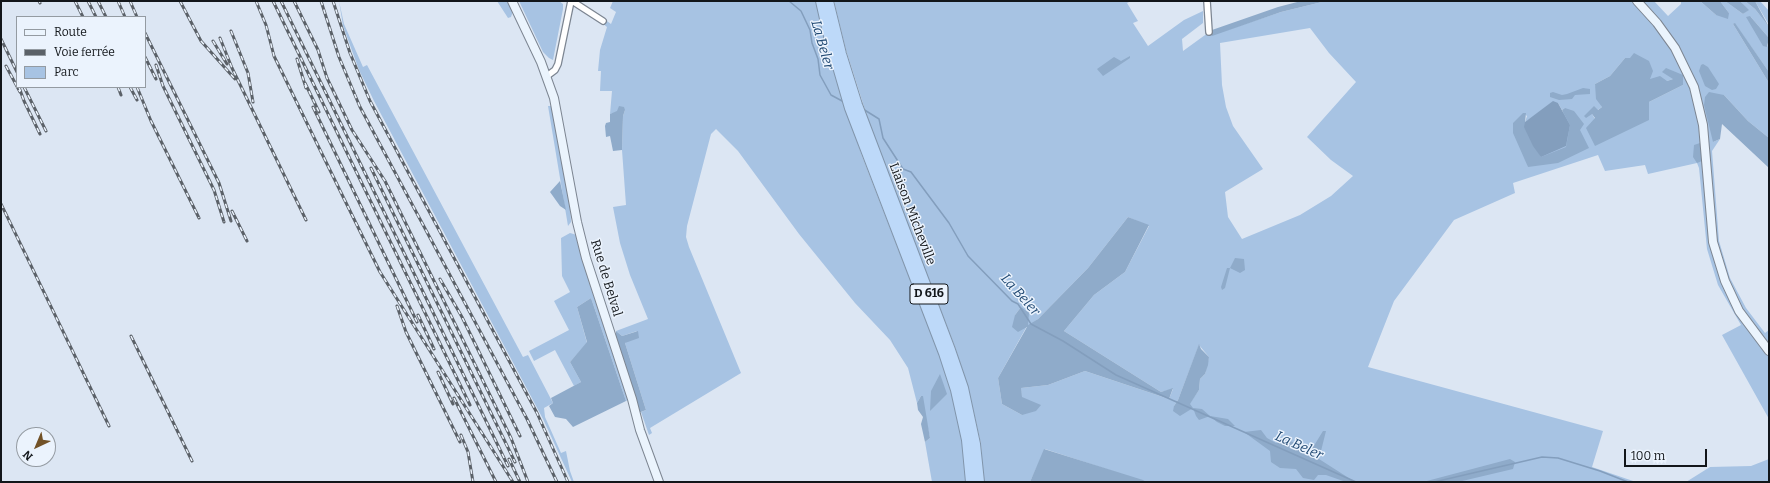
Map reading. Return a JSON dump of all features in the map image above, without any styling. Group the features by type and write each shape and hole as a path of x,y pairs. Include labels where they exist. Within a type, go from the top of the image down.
{"highway":[{"name":"Liaison Micheville","path":"821,1 828,32 853,106 944,353 956,390 967,440 971,482"},
{"name":"Liaison Micheville","path":"828,1 853,106 950,350 963,388 976,444 979,482"}],"main road":[{"name":"Rue de Belval","path":"512,1 547,76 555,102 577,222 586,258 632,399 642,437 659,482"},
{"path":"1637,1 1657,23 1675,48 1694,87 1704,125 1713,242 1725,281 1739,311 1769,352"}],"street":[{"path":"547,76 555,70 558,64 571,1 603,21"},
{"path":"1207,1 1209,32"}],"green space":[{"path":"339,1 344,24 363,67 367,65 523,357 528,355 553,403 544,408 545,417 561,453 566,451 574,482 572,482 543,419 374,101 359,70 343,26"},
{"path":"497,1 510,1 513,11 511,17 508,18"},
{"path":"519,1 559,1 563,4 553,60 543,52"},
{"path":"613,1 817,1 829,54 841,95 862,156 939,354 958,414 965,459 966,482 932,482 925,442 930,438 921,396 917,403 908,368 890,340 855,303 799,234 738,151 716,129 711,134 687,226 686,237 741,373 650,428 652,433 649,435 641,412 646,410 625,343 637,331 622,336 616,331 648,319 630,275 620,243 613,207 626,205 622,150 623,116 625,110 610,114 612,91 600,91 601,71 598,71 600,50 607,27 602,23 604,19 611,24 616,12 610,8"},
{"path":"834,1 1131,1 1127,3 1138,21 1133,23 1148,46 1184,20 1203,11 1203,23 1182,39 1183,51 1212,30 1212,35 1281,12 1326,1 1654,1 1668,16 1681,4 1681,1 1700,1 1716,15 1729,13 1720,1 1725,1 1743,14 1748,10 1740,1 1745,1 1755,9 1769,27 1769,38 1750,16 1767,47 1769,43 1769,72 1735,24 1733,24 1769,83 1769,138 1748,121 1724,95 1713,142 1720,139 1712,151 1719,241 1730,278 1746,308 1765,333 1769,330 1769,419 1722,335 1741,325 1718,285 1707,249 1699,168 1697,163 1648,174 1645,165 1605,171 1598,155 1513,183 1515,193 1454,220 1394,301 1368,367 1603,431 1592,467 1636,482 1146,482 1045,449 1030,482 983,482 981,444 968,387 955,347 874,138 846,50","holes":["1310,28 1329,53 1356,82 1307,137 1331,160 1353,176 1331,196 1300,215 1242,239 1228,217 1225,192 1263,169 1233,126 1226,107 1222,85 1220,43","1625,58 1630,58 1650,79 1667,81 1673,79 1683,85 1649,102 1595,119 1592,114 1602,107 1595,84 1610,76","1558,103 1562,110 1565,108 1528,167 1523,113 1527,116 1525,122","1128,217 1149,226 1125,272 1094,295 1064,331 1161,392 1173,389 1169,399 1085,371 1048,385 1021,388 1022,415 1002,404 998,378 1027,326 1015,315 1021,307 1028,326 1038,319 1088,268","1199,345 1209,357 1205,374 1200,379 1199,390 1190,403 1174,406 1178,400"]},
{"path":"1755,1 1760,1 1769,11 1769,25"},
{"path":"548,106 551,106 554,112 570,202 571,222 568,226"},
{"path":"570,233 577,235 576,237 594,297 628,400 626,401 591,298 577,307 587,343 570,362 581,382 574,386 555,350 534,361 529,351 569,330 554,301 570,292 562,276 561,238"},
{"path":"1769,459 1769,482 1686,482 1710,467 1751,466"}],"shaded area":[{"path":"1301,1 1326,1 1281,12 1212,36 1212,30 1278,7"},
{"path":"1700,1 1720,1 1729,13 1728,19 1716,15"},
{"path":"1725,1 1740,1 1749,10 1743,14"},
{"path":"1745,1 1755,1 1769,27 1755,9"},
{"path":"1750,16 1769,38 1767,47 1763,46 1746,17"},
{"path":"1735,23 1769,72 1769,83 1733,24"},
{"path":"1634,53 1649,61 1653,71 1650,79 1660,76 1667,81 1673,79 1662,72 1666,68 1683,75 1683,85 1649,102 1649,120 1595,146 1586,128 1595,118 1592,114 1586,118 1584,116 1594,106 1598,110 1602,107 1596,99 1595,84 1610,76 1625,58 1630,58"},
{"path":"1130,56 1130,58 1103,76 1097,69 1114,57 1121,61"},
{"path":"1703,64 1708,67 1719,84 1716,89 1712,90 1705,86 1699,71 1701,65"},
{"path":"1583,88 1590,89 1590,94 1575,95 1572,99 1559,100 1550,97 1550,93 1553,92 1562,95"},
{"path":"1709,92 1724,95 1748,121 1769,138 1769,168 1722,124 1720,139 1713,142 1704,105 1705,97"},
{"path":"1553,101 1558,103 1570,125 1566,146 1541,157 1533,146 1524,127 1525,122"},
{"path":"619,106 624,107 625,110 623,116 622,150 613,151 610,136 606,137 605,126 606,123 610,122 610,114 617,111"},
{"path":"1565,108 1574,111 1584,124 1580,130 1589,148 1558,163 1528,167 1513,133 1513,123 1523,113 1526,113 1525,122 1541,157 1566,147 1570,125 1562,110"},
{"path":"1700,143 1705,153 1702,161 1697,163 1693,157 1694,145"},
{"path":"560,181 566,210 560,206 550,192"},
{"path":"1128,217 1149,225 1125,272 1094,295 1064,331 1161,392 1173,388 1169,399 1085,371 1048,385 1021,388 1022,397 1041,405 1036,411 1022,415 1002,404 998,378 1027,327 1018,332 1012,327 1015,315 1021,307 1029,313 1028,325 1038,319 1088,268"},
{"path":"1235,258 1244,259 1245,270 1240,273 1230,268"},
{"path":"1227,268 1230,268 1225,288 1222,290 1221,287"},
{"path":"591,298 626,401 573,427 566,419 555,417 549,406 553,403 551,398 581,382 570,362 587,342 577,307"},
{"path":"616,331 622,336 638,331 639,338 625,343 646,410 638,413 616,337"},
{"path":"1199,344 1201,349 1209,357 1205,374 1200,379 1199,390 1190,404 1193,408 1180,416 1173,411"},
{"path":"940,374 947,394 930,411 931,391"},
{"path":"921,396 923,396 930,438 925,442 921,424 923,417 918,410 917,403"},
{"path":"1193,408 1202,409 1210,416 1199,420"},
{"path":"1210,416 1228,419 1235,426 1225,426"},
{"path":"1261,430 1267,438 1276,443 1286,440 1300,444 1301,447 1308,448 1315,444 1323,431 1326,431 1319,459 1355,482 1346,482 1326,475 1318,475 1314,480 1303,478 1296,469 1280,468 1271,462 1270,451 1244,432"},
{"path":"1044,449 1143,480 1146,482 1030,482"},
{"path":"1510,459 1515,462 1513,469 1458,482 1423,482"}],"waterway":[{"name":"La Beler","path":"789,1 801,11 810,30 812,43 818,59 820,75 831,95 844,102"},
{"name":"La Beler","path":"863,109 879,119 883,138 903,169 911,172 949,223 968,256 1012,301 1018,304 1031,324 1063,341 1116,375 1356,482"},
{"path":"1434,482 1542,457 1558,458 1600,471 1628,482"}],"railway":[{"path":"75,1 82,16"},
{"path":"88,1 96,16"},
{"path":"98,1 106,16"},
{"path":"118,1 125,16"},
{"path":"130,1 137,16"},
{"path":"180,1 201,41 235,79"},
{"path":"256,1 266,25 274,56 380,272 513,482"},
{"path":"273,1 470,405"},
{"path":"281,1 508,466"},
{"path":"294,1 318,50 327,78 352,130 385,181 511,438 528,482"},
{"path":"321,1 339,57 360,107 527,419 557,482"},
{"path":"333,1 350,53 370,101 537,413 568,482"},
{"path":"231,31 248,73 253,102"},
{"path":"146,35 219,183 231,221"},
{"path":"220,38 232,68 306,220"},
{"path":"1,39 16,70"},
{"path":"213,41 227,64"},
{"path":"146,59 156,79"},
{"path":"297,59 306,88"},
{"path":"156,65 163,86 214,190 224,222"},
{"path":"6,66 16,85"},
{"path":"305,83 319,112"},
{"path":"18,88 20,92"},
{"path":"19,88 40,134"},
{"path":"24,88 46,131"},
{"path":"118,88 121,95"},
{"path":"131,88 137,100"},
{"path":"137,88 151,121 199,218"},
{"path":"313,107 417,322"},
{"path":"371,168 515,462"},
{"path":"1,204 109,426"},
{"path":"232,211 247,241"},
{"path":"440,279 462,317 520,436"},
{"path":"397,306 406,332 460,442"},
{"path":"418,315 434,349"},
{"path":"131,336 192,461"},
{"path":"438,372 453,404"},
{"path":"454,398 496,482"},
{"path":"461,435 468,452 473,482"},
{"path":"509,459 520,482"}]}
